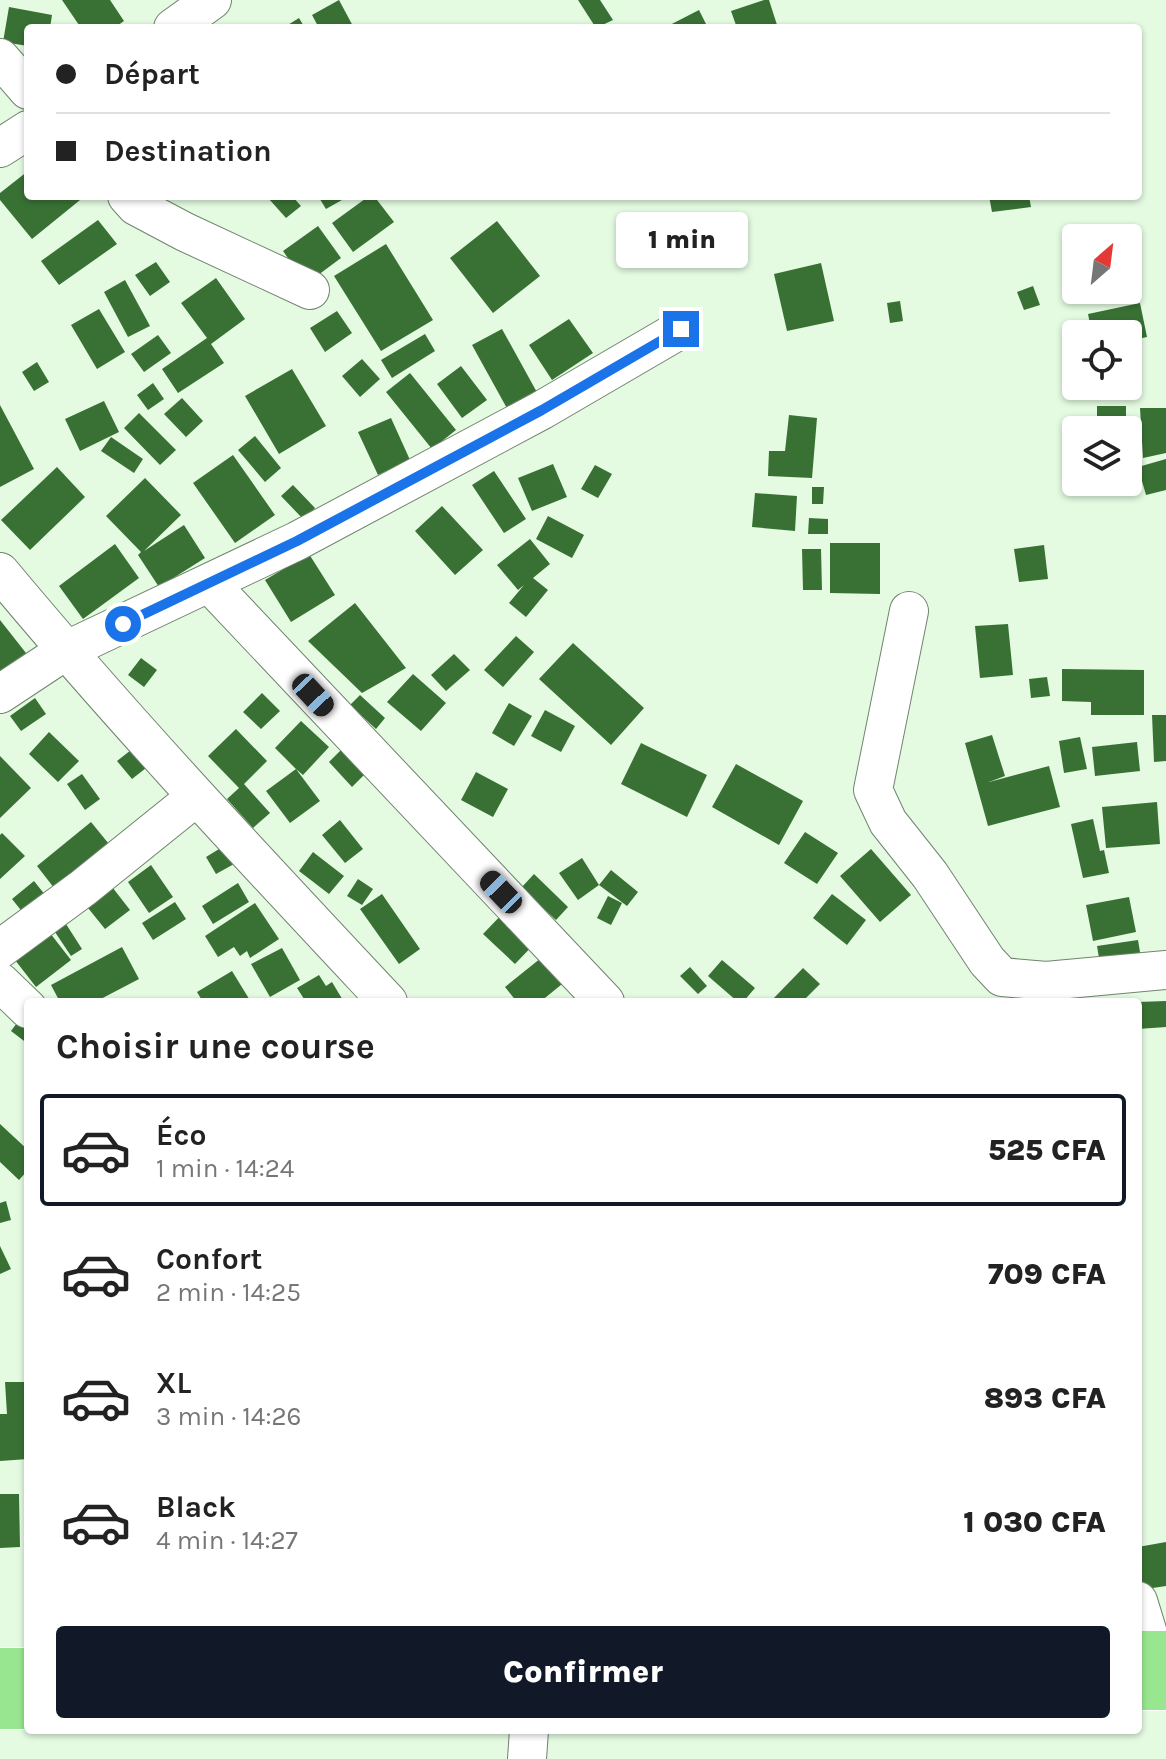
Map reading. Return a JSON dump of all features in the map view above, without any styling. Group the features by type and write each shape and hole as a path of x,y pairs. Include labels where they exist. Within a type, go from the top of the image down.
{"highway":[{"path":"0,1670 24,1670"},
{"path":"0,1707 24,1707"}],"street":[{"path":"179,24 212,0"},
{"path":"0,58 24,85"},
{"path":"0,148 24,133"},
{"path":"131,200 136,206 185,232 310,290"},
{"path":"0,694 65,651 297,541 529,417 681,329"},
{"path":"0,572 65,651 196,797 384,998"},
{"path":"209,583 601,998"},
{"path":"909,611 873,790 888,822 930,875 987,961 1002,977 1046,981 1166,970"},
{"path":"0,949 83,888 196,797"},
{"path":"0,982 24,1005"},
{"path":"1142,1620 1152,1667"},
{"path":"527,1759 529,1734"}],"building":[{"path":"62,0 110,0 124,21 120,24 78,24"},
{"path":"339,0 352,24 317,24 312,15"},
{"path":"578,0 600,0 613,20 593,24"},
{"path":"769,0 777,24 736,24 731,11"},
{"path":"9,7 52,15 51,24 24,24 24,45 3,42"},
{"path":"699,10 706,24 672,24"},
{"path":"24,174 24,200 80,200 32,239 0,200 0,193"},
{"path":"270,200 296,200 301,206 286,218"},
{"path":"320,200 342,200 326,209"},
{"path":"364,200 377,200 394,222 353,252 332,223"},
{"path":"990,200 1030,200 1031,207 992,212"},
{"path":"98,220 117,244 59,285 41,261"},
{"path":"497,221 540,276 493,313 450,258"},
{"path":"318,226 341,258 306,284 283,251"},
{"path":"386,244 433,320 381,351 334,276"},
{"path":"156,262 170,282 150,296 135,275"},
{"path":"821,263 834,321 787,331 774,274"},
{"path":"216,278 245,319 211,344 224,363 178,393 162,369 207,338 181,303"},
{"path":"125,280 150,326 128,337 104,292"},
{"path":"1033,286 1040,305 1024,310 1017,292"},
{"path":"900,301 903,321 890,323 887,303"},
{"path":"1140,304 1147,337 1142,338 1142,320 1089,320 1088,314"},
{"path":"99,309 125,352 97,369 71,325"},
{"path":"337,311 352,333 325,352 310,328"},
{"path":"569,319 593,353 552,380 529,345"},
{"path":"502,329 539,396 509,412 472,345"},
{"path":"425,334 435,351 392,378 381,360"},
{"path":"158,335 171,353 144,372 131,354"},
{"path":"362,359 380,379 360,397 342,376"},
{"path":"37,362 49,382 34,391 22,372"},
{"path":"461,366 487,400 462,418 437,384"},
{"path":"292,369 326,426 279,454 245,396"},
{"path":"410,373 456,430 432,449 386,392"},
{"path":"153,383 164,399 148,410 137,395"},
{"path":"182,398 203,421 186,437 164,414"},
{"path":"104,401 119,432 80,451 65,419"},
{"path":"0,405 34,469 0,487"},
{"path":"1097,406 1126,406 1126,416 1097,416"},
{"path":"1140,408 1166,408 1166,453 1143,458"},
{"path":"139,413 176,450 160,465 124,428"},
{"path":"789,415 817,418 812,478 768,476 769,451 785,451"},
{"path":"391,418 410,460 378,475 358,432"},
{"path":"255,436 281,468 265,482 238,450"},
{"path":"111,437 143,459 134,473 101,451"},
{"path":"233,455 275,515 235,543 193,483"},
{"path":"1166,459 1166,490 1146,495 1142,466"},
{"path":"553,464 567,497 532,511 518,478"},
{"path":"595,465 612,474 598,498 581,489"},
{"path":"57,467 85,497 30,550 1,520"},
{"path":"494,471 526,519 504,533 472,485"},
{"path":"145,478 181,515 144,551 184,525 205,558 159,587 138,555 141,552 106,516"},
{"path":"293,485 315,508 304,520 281,496"},
{"path":"812,487 824,487 823,504 812,504"},
{"path":"755,493 797,496 795,531 752,527"},
{"path":"442,506 483,550 455,575 415,531"},
{"path":"548,516 584,535 572,558 536,539"},
{"path":"809,518 828,519 828,534 808,534"},
{"path":"530,539 550,564 533,578 548,590 526,617 509,603 524,585 518,590 497,565"},
{"path":"830,543 880,543 880,594 830,593"},
{"path":"115,544 139,578 83,619 59,586"},
{"path":"1044,545 1048,579 1019,582 1014,549"},
{"path":"802,549 821,549 822,590 803,590"},
{"path":"309,554 335,595 291,622 265,580"},
{"path":"355,603 406,668 362,693 308,641"},
{"path":"0,620 26,653 0,673"},
{"path":"1008,624 1013,675 980,678 975,626"},
{"path":"516,636 534,652 503,687 484,670"},
{"path":"573,643 644,708 611,745 539,679"},
{"path":"454,654 470,670 446,691 431,675"},
{"path":"141,658 157,670 144,687 128,675"},
{"path":"1062,669 1144,670 1144,715 1091,715 1091,702 1062,701"},
{"path":"413,674 446,703 421,731 387,702"},
{"path":"1047,677 1050,696 1031,698 1029,679"},
{"path":"262,693 280,711 261,729 243,712"},
{"path":"360,695 385,718 376,729 350,705"},
{"path":"35,698 46,714 21,731 10,716"},
{"path":"509,703 532,716 514,746 492,733"},
{"path":"545,710 575,726 561,752 531,736"},
{"path":"1152,715 1166,715 1166,761 1154,762"},
{"path":"301,721 329,747 303,775 275,748"},
{"path":"236,729 267,761 244,784 270,813 253,828 227,799 239,788 208,756"},
{"path":"49,732 79,761 58,782 29,754"},
{"path":"992,735 1005,776 989,782 1049,766 1060,807 988,826 965,743"},
{"path":"1080,737 1087,769 1064,773 1059,741"},
{"path":"1137,742 1140,771 1095,776 1092,747"},
{"path":"641,743 707,775 687,817 621,784"},
{"path":"347,744 371,768 352,787 329,762"},
{"path":"131,750 146,768 132,779 117,761"},
{"path":"0,756 31,788 0,818"},
{"path":"736,764 803,801 779,845 712,807"},
{"path":"296,769 320,801 290,823 266,791"},
{"path":"476,772 508,789 493,817 461,800"},
{"path":"82,774 100,799 85,810 67,784"},
{"path":"1157,802 1160,844 1106,848 1102,807"},
{"path":"1093,819 1109,873 1083,878 1071,824"},
{"path":"340,820 363,849 345,863 322,835"},
{"path":"91,822 113,849 58,893 37,866"},
{"path":"805,832 838,853 817,884 784,863"},
{"path":"2,833 25,856 0,879 0,835"},
{"path":"224,846 234,864 216,874 206,857"},
{"path":"871,849 911,895 880,922 840,876"},
{"path":"313,852 344,876 329,894 299,871"},
{"path":"582,858 599,885 578,900 559,873"},
{"path":"151,865 173,897 149,913 128,882"},
{"path":"611,870 638,892 627,906 599,885"},
{"path":"534,874 568,907 556,920 521,888"},
{"path":"358,879 373,889 362,905 347,896"},
{"path":"34,881 50,901 28,919 12,899"},
{"path":"109,883 130,910 105,929 84,903"},
{"path":"238,883 249,902 213,924 202,906"},
{"path":"382,894 420,949 399,964 360,909"},
{"path":"832,894 866,920 847,945 813,918"},
{"path":"608,896 622,903 611,925 597,918"},
{"path":"1129,897 1136,932 1093,941 1086,905"},
{"path":"175,902 186,919 153,940 142,923"},
{"path":"255,903 279,939 250,958 247,951 240,956 234,947 218,957 205,936"},
{"path":"506,910 538,940 515,964 483,934"},
{"path":"66,924 82,949 71,956 55,932"},
{"path":"50,933 71,960 36,987 15,960"},
{"path":"1138,940 1142,964 1101,970 1097,946"},
{"path":"122,947 139,979 103,998 58,998 51,985"},
{"path":"282,948 300,980 270,997 251,964"},
{"path":"546,954 567,980 545,998 514,998 505,987"},
{"path":"722,960 755,988 746,998 733,998 708,976"},
{"path":"690,967 707,986 698,994 680,976"},
{"path":"803,968 820,984 806,998 774,998"},
{"path":"232,971 249,998 201,998 197,992"},
{"path":"319,975 326,986 332,982 342,998 303,998 297,988"},
{"path":"1166,1001 1166,1027 1142,1029 1142,1002"},
{"path":"22,1016 24,1018 24,1041 11,1031"},
{"path":"0,1124 24,1146 24,1174 19,1180 0,1162"},
{"path":"6,1201 11,1220 0,1223 0,1203"},
{"path":"0,1246 11,1269 0,1274"},
{"path":"5,1382 24,1382 24,1459 0,1461 0,1414 7,1414"},
{"path":"0,1494 19,1494 20,1547 0,1548"},
{"path":"1166,1542 1166,1586 1146,1589 1142,1586 1142,1546"}],"route":[{"path":"123,624 297,541 542,410 681,329"}]}
